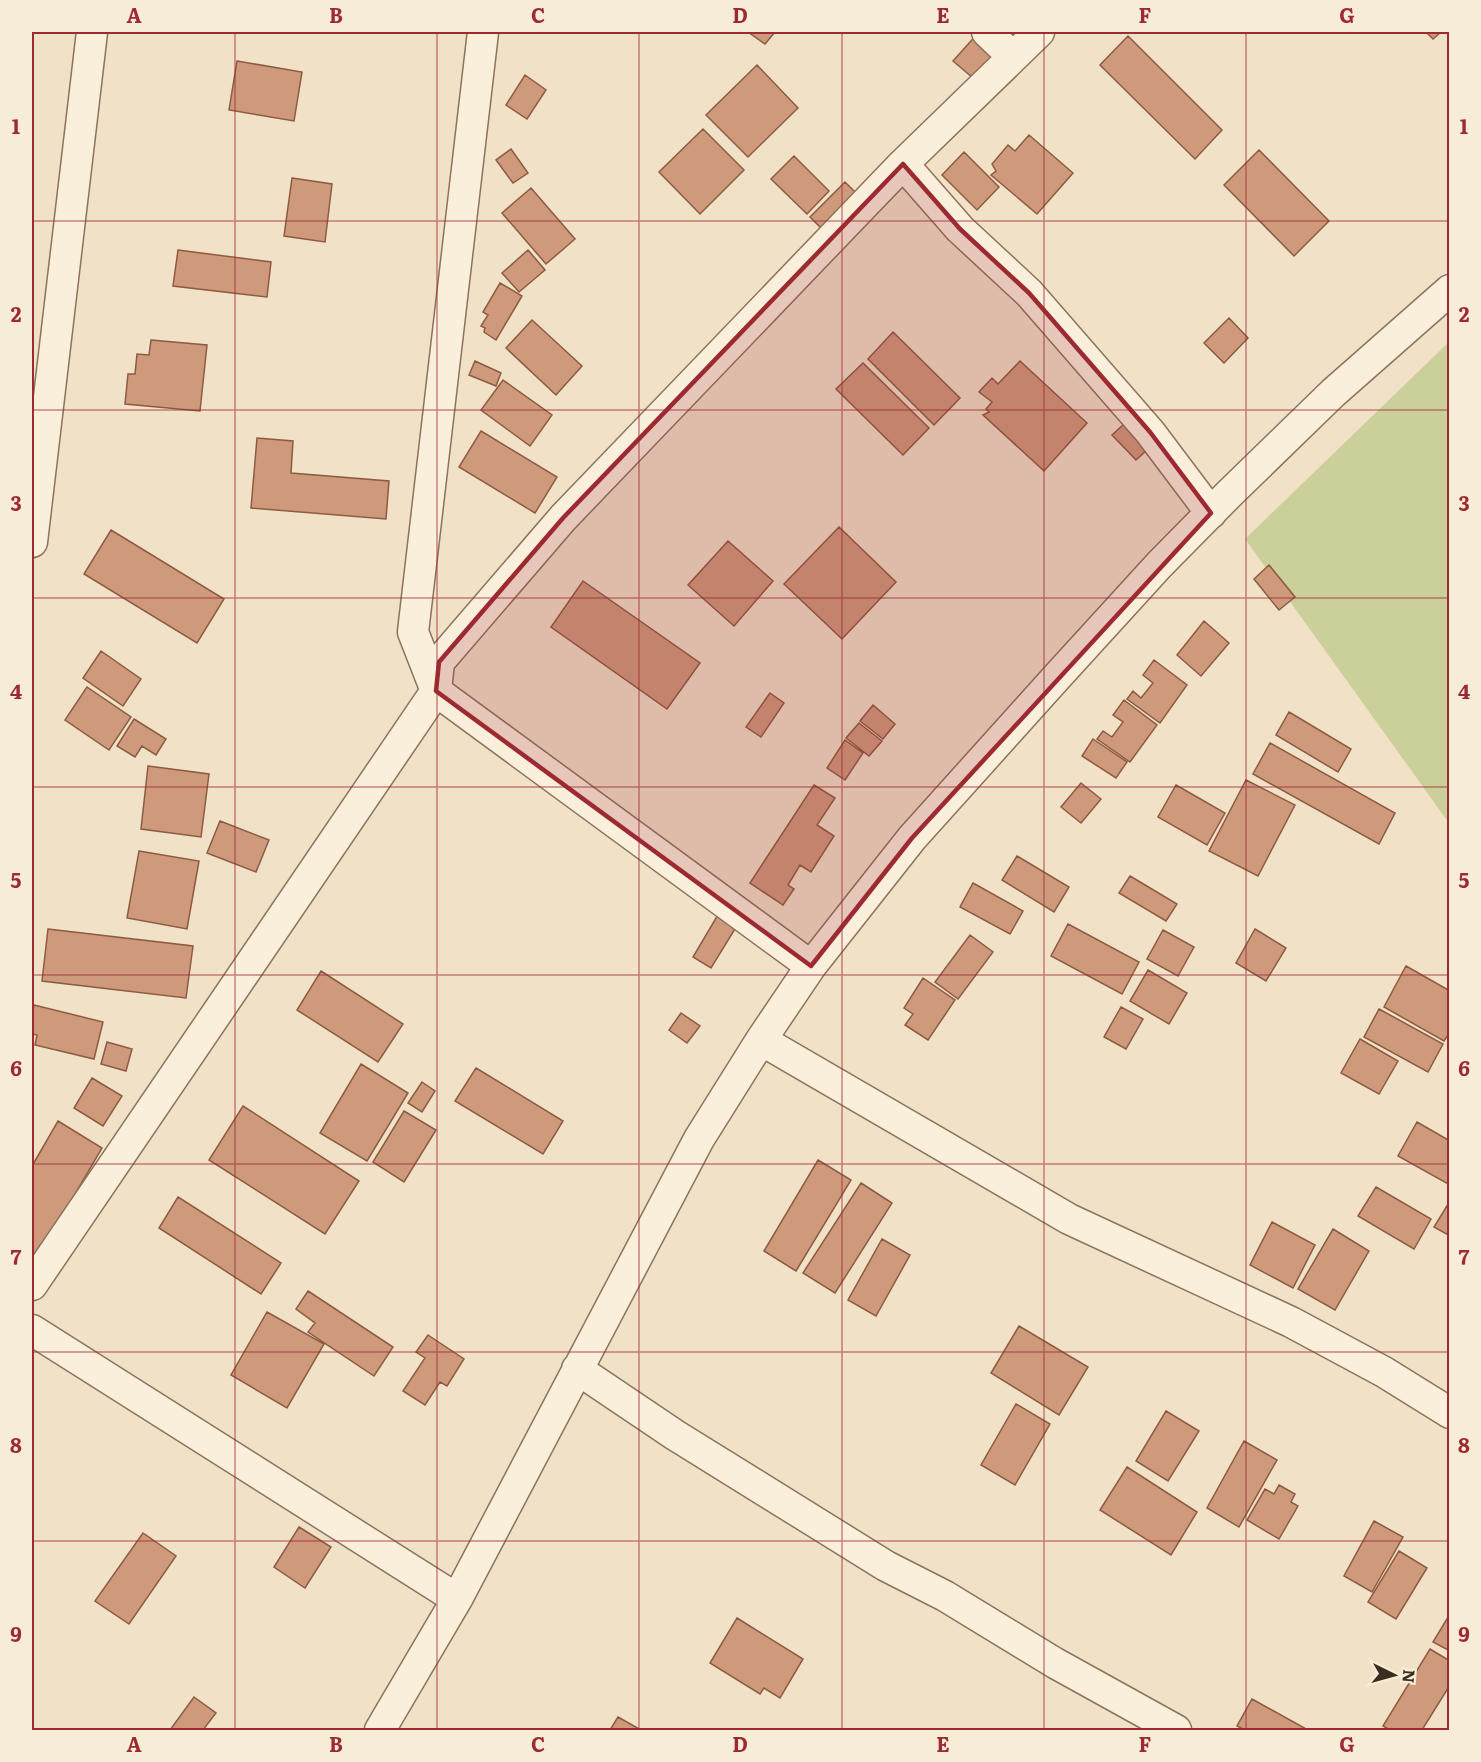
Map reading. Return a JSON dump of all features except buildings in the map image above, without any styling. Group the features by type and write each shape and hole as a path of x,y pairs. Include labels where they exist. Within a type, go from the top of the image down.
{"street":[{"path":"32,542 92,32"},
{"path":"501,32 482,43 413,632 436,691 812,966"},
{"path":"987,32 1013,57"},
{"path":"32,1285 436,691 439,662 563,518 903,164 1039,32"},
{"path":"903,164 960,229 1029,293 1150,432 1211,513"},
{"path":"386,1727 457,1599 699,1139 761,1040 812,966 912,838 1159,565 1333,393 1449,290"},
{"path":"761,1040 1069,1219 1291,1323 1384,1372 1449,1413"},
{"path":"32,1330 457,1599"},
{"path":"577,1369 675,1435 886,1566 945,1596 1056,1663 1176,1731"}],"highlighted area":[{"path":"903,164 960,229 1029,293 1150,432 1211,513 912,838 811,966 436,691 439,662 563,518"}],"green space":[{"path":"1449,342 1449,823 1245,539"}]}
